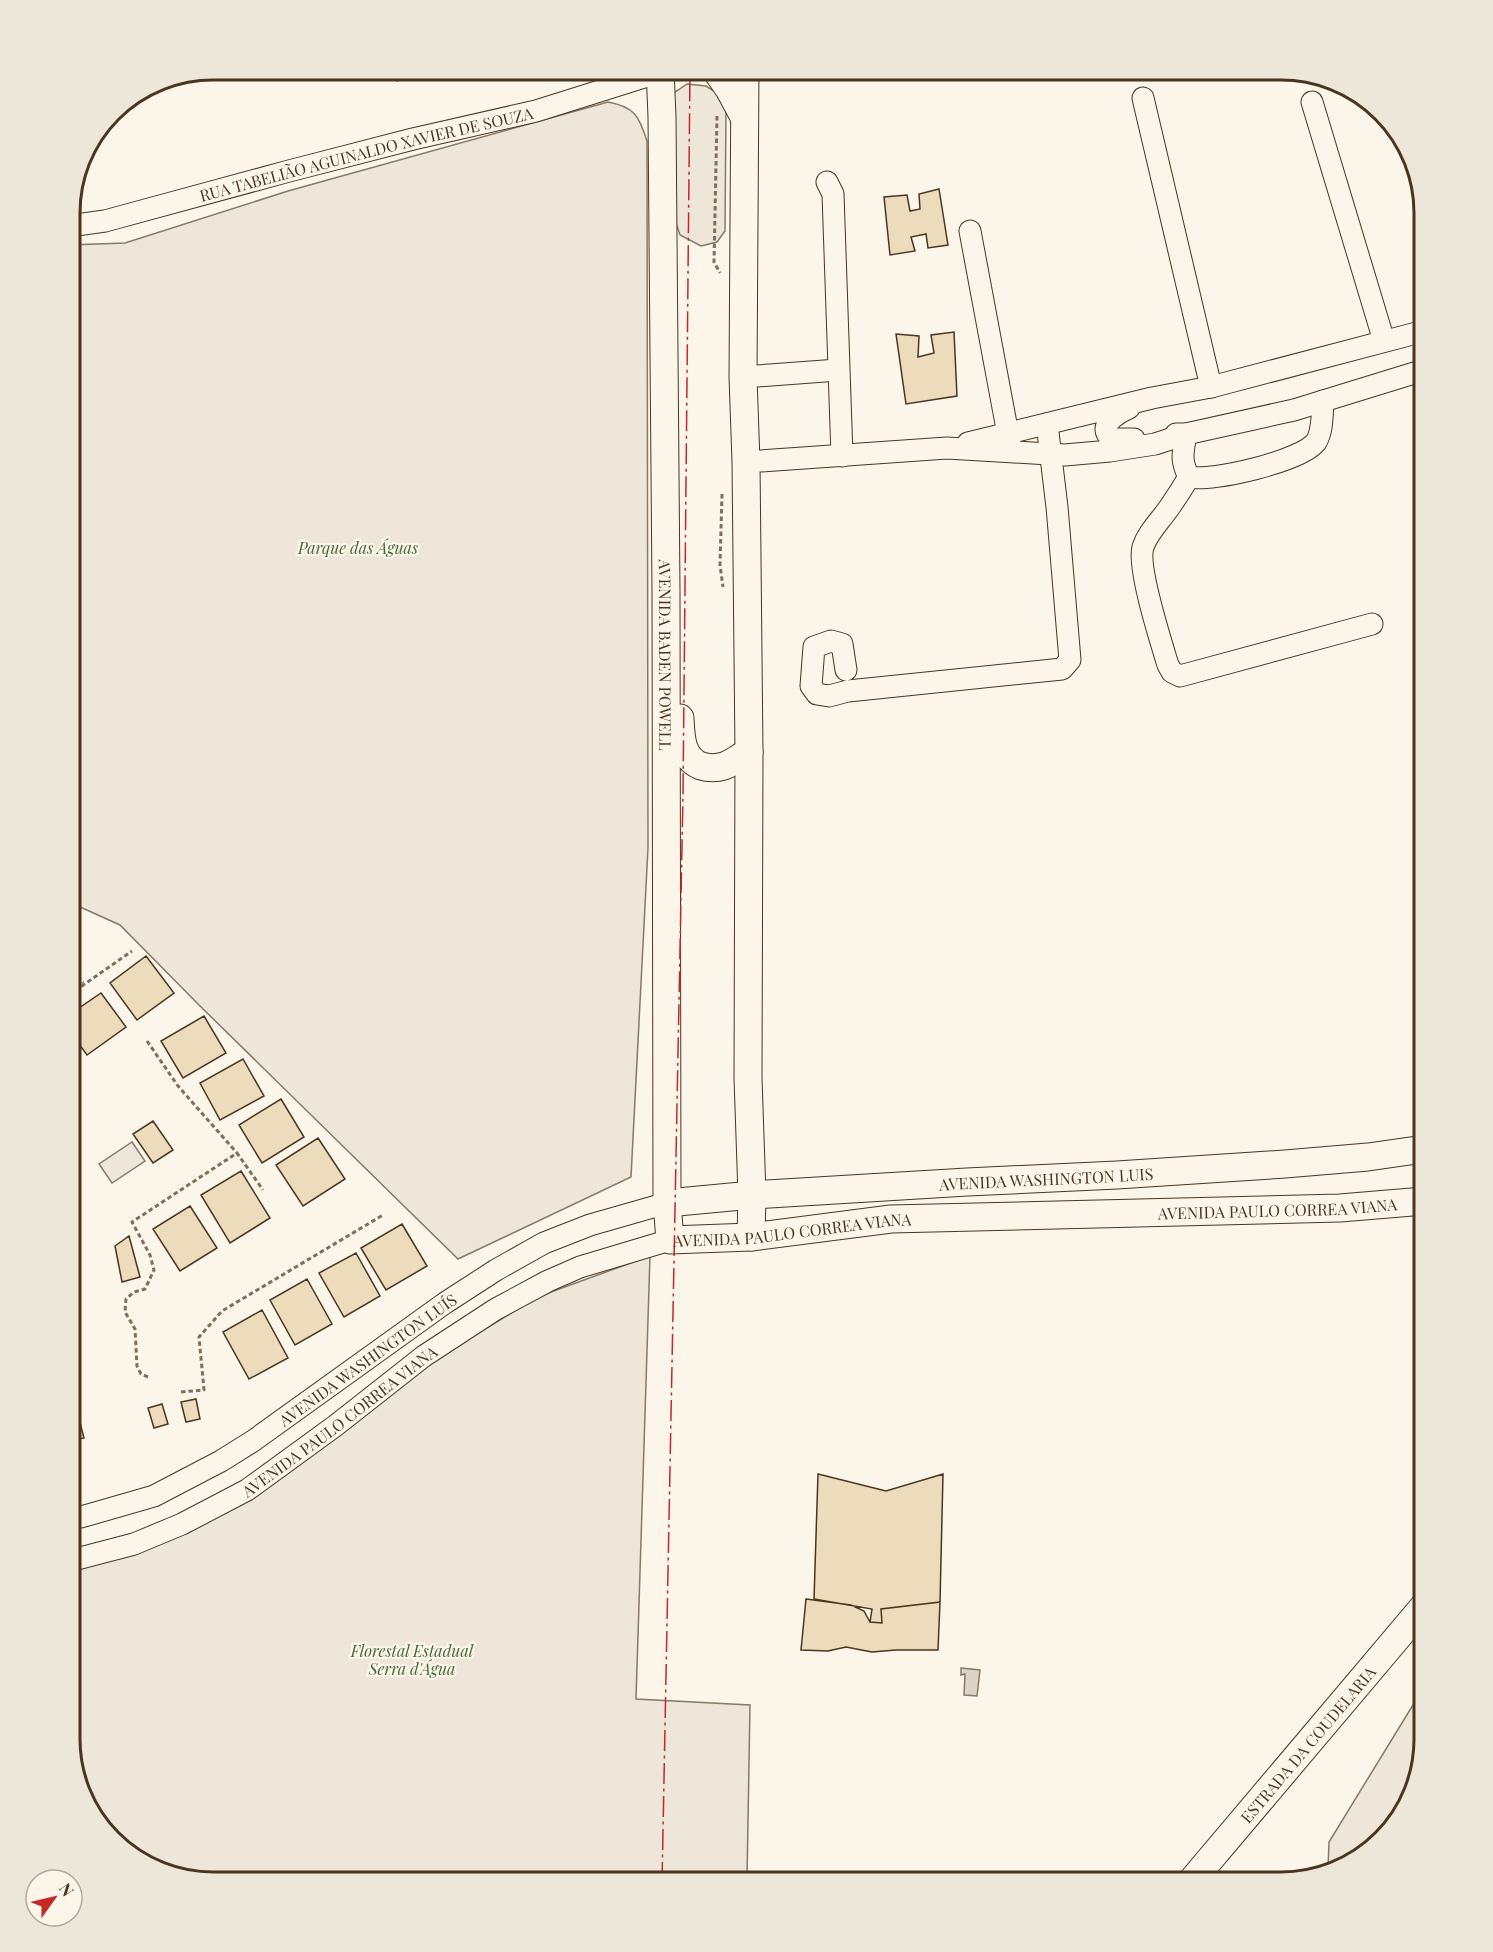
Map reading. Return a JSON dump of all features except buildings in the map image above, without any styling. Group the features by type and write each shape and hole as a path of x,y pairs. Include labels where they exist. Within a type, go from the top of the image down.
{"main road":[{"name":"AVENIDA BADEN POWELL","path":"664,80 662,153 666,592 667,1203 670,1240"},
{"path":"723,80 745,121"},
{"path":"745,80 743,377 749,752 747,1078 752,1195 751,1237"},
{"path":"666,592 677,648 681,741 686,754 694,763 713,768 724,766 749,752"},
{"name":"AVENIDA WASHINGTON LUIS","path":"667,1203 752,1195 1285,1164 1414,1150"},
{"name":"AVENIDA PAULO CORREA VIANA","path":"670,1240 751,1237 891,1219 1340,1208 1414,1201"},
{"name":"ESTRADA DA COUDELARIA","path":"1199,1872 1414,1618"}],"street":[{"name":"RUA TABELIÃO AGUINALDO XAVIER DE SOUZA","path":"80,224 105,221 413,139 536,111 633,80"},
{"path":"1143,98 1211,387"},
{"path":"1312,102 1384,341"},
{"path":"827,182 833,194 842,456"},
{"path":"970,231 1010,443"},
{"path":"1010,443 1047,424 1152,398 1211,387 1414,334"},
{"path":"743,377 838,370"},
{"path":"746,462 1010,443 1050,454 1110,451 1155,444 1186,434 1294,410 1414,373"},
{"path":"1152,398 1118,413 1107,424 1108,436 1117,441 1186,434"},
{"path":"1189,477 1201,479 1221,476 1271,464 1303,453 1316,441 1320,430 1323,401"},
{"path":"846,670 842,644 831,640 814,647 811,686 817,694 829,696 848,691 1062,669 1070,660 1057,507 1047,424"},
{"path":"1186,434 1183,466 1189,477"},
{"path":"1189,477 1151,531 1143,548 1142,561 1152,610 1172,672 1180,676 1372,624"},
{"name":"AVENIDA WASHINGTON LUÍS","path":"80,1517 154,1496 221,1461 253,1441 445,1303 495,1270 544,1243 590,1225 667,1203"},
{"name":"AVENIDA PAULO CORREA VIANA","path":"80,1558 134,1544 182,1524 247,1490 335,1426 424,1356 496,1309 580,1267 670,1240"}],"path":[{"path":"717,108 714,261 722,278"},
{"path":"722,489 720,564 723,588"},
{"path":"80,987 132,951"},
{"path":"80,979 83,983"},
{"path":"147,1041 178,1086 237,1153 263,1190"},
{"path":"148,1377 141,1374 137,1366 135,1329 125,1312 126,1299 134,1292 145,1289 154,1269 150,1255 132,1222 237,1153"},
{"path":"181,1392 204,1390 200,1336 222,1311 382,1215"}],"green space":[{"path":"687,84 706,86 720,95 726,110 725,231 717,242 701,246 680,235 672,211 674,93"},
{"name":"Parque das Águas","path":"608,102 624,107 635,114 647,141 648,848 631,1177 458,1259 120,925 80,907 80,245 125,243 288,191"},
{"path":"132,1142 145,1161 112,1183 99,1164"},
{"name":"Florestal Estadual Serra d'Água","path":"650,1256 636,1699 750,1705 747,1872 204,1872 170,1865 139,1850 113,1827 102,1813 93,1798 84,1774 80,1739 80,1566 123,1556 343,1432 445,1353 540,1296"},
{"path":"1414,1703 1412,1757 1409,1774 1396,1806 1368,1839 1354,1850 1328,1863 1329,1842"}],"shaded area":[{"path":"961,1668 980,1670 977,1696 964,1695 965,1674 961,1675"}],"power":[{"path":"662,1872 683,794 690,80"}]}
